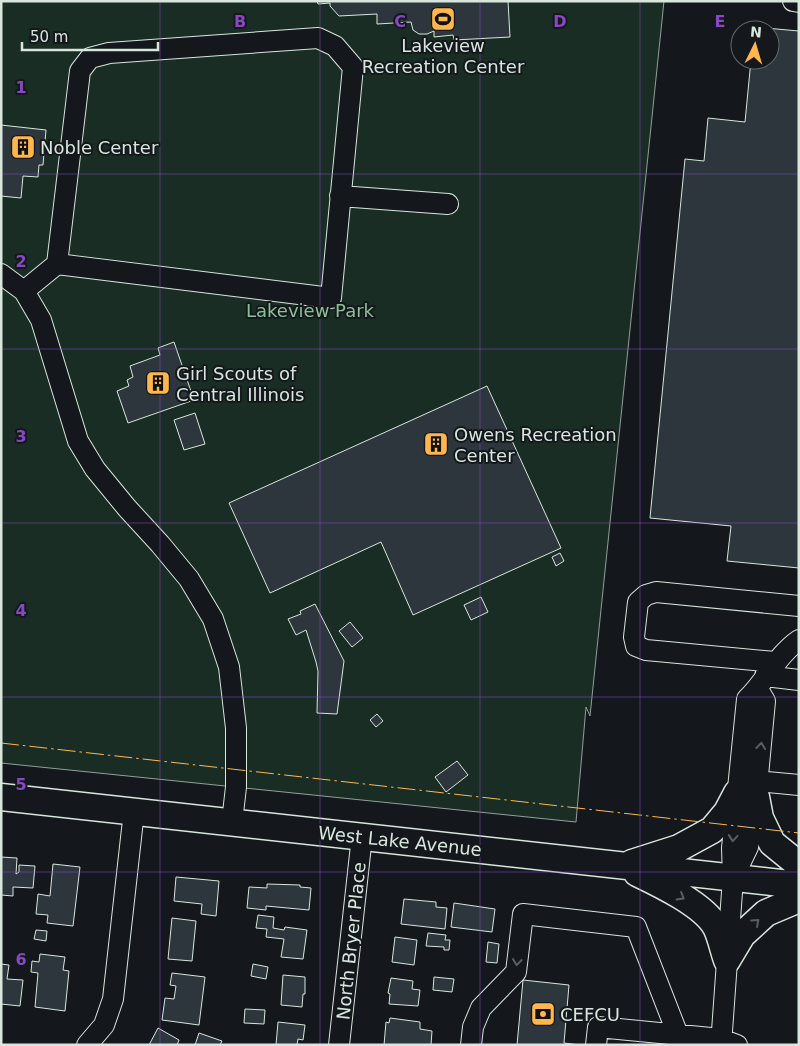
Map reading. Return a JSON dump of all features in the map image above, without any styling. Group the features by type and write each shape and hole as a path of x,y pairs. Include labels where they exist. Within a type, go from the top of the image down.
{"main road":[{"path":"623,866 679,848 712,830 727,812 750,790 772,843 799,865"},
{"name":"West Lake Avenue","path":"1,798 799,885"},
{"path":"623,866 659,883 698,907 715,926 727,960"},
{"path":"727,960 742,935 766,913 799,899"}],"street":[{"path":"793,1 799,2"},
{"path":"24,291 57,264 80,71 90,58 110,53 318,38 335,46 352,67 331,298 57,264"},
{"path":"340,196 448,204"},
{"path":"1,274 24,291 41,320 78,442 95,469 111,489 189,579 213,619 229,667 236,728 236,787 232,822"},
{"path":"799,606 656,592 646,595 638,602 634,637 636,646 646,650 766,676 799,680"},
{"path":"596,1045 598,1027 678,1035 726,1043 727,960 733,878 748,847 750,790 747,699 798,640"},
{"path":"750,790 799,785"},
{"path":"87,1045 104,1025 113,999 134,811"},
{"name":"North Bryer Place","path":"339,1045 362,836"},
{"path":"472,1045 473,1027 481,1008 516,972 523,914 636,928 678,1035"}],"green space":[{"name":"Lakeview Park","path":"1,1 664,1 590,716 586,707 576,822 1,763"}],"building":[{"name":"Lakeview Recreation Center","path":"317,1 508,1 510,37 454,40 453,35 434,37 434,31 427,34 419,34 413,30 411,22 377,24 377,14 339,16 330,6 330,3 318,4"},
{"path":"780,29 799,31 799,568 727,561 731,526 650,518 685,159 704,161 708,118 745,122 750,70 780,70"},
{"name":"Noble Center","path":"1,125 46,130 43,165 39,165 38,177 23,176 21,198 1,196"},
{"name":"Girl Scouts of Central Illinois","path":"174,342 194,400 128,423 117,391 129,386 127,380 133,377 130,366 160,355 158,348"},
{"name":"Owens Recreation Center","path":"487,386 561,548 413,615 381,542 270,593 229,503"},
{"path":"195,413 205,444 184,450 174,420"},
{"path":"560,553 564,561 556,566 552,557"},
{"path":"481,597 488,612 471,620 464,605"},
{"path":"315,604 344,661 337,714 317,713 318,671 316,662 306,630 296,635 288,619 301,614 300,611"},
{"path":"350,622 363,638 352,647 339,631"},
{"path":"377,714 383,721 376,727 370,720"},
{"path":"457,761 468,775 446,792 435,777"},
{"path":"1,857 17,858 16,874 19,872 19,865 35,866 33,888 13,887 13,896 1,895"},
{"path":"53,864 80,867 73,926 47,923 48,915 36,914 38,894 50,896"},
{"path":"176,877 219,881 216,916 201,914 202,904 174,901"},
{"path":"267,884 300,885 300,887 311,888 309,910 266,906 266,910 247,908 249,887 267,888"},
{"path":"404,899 436,902 436,907 447,908 445,929 401,924"},
{"path":"454,903 495,909 492,932 451,927"},
{"path":"258,915 274,917 273,928 284,930 285,927 307,930 303,959 281,957 284,939 266,937 267,929 256,928"},
{"path":"172,918 196,921 192,961 168,959"},
{"path":"36,930 47,931 46,941 34,939"},
{"path":"428,933 446,935 445,940 450,940 449,950 444,950 444,947 426,946"},
{"path":"395,937 417,940 414,965 392,962"},
{"path":"488,942 499,944 497,963 486,962"},
{"path":"40,954 65,957 63,970 69,971 65,1011 35,1007 38,973 31,972 32,961 39,962"},
{"path":"1,964 9,965 7,979 23,980 20,1006 1,1004"},
{"path":"253,964 268,967 266,979 251,976"},
{"path":"172,973 205,977 199,1025 162,1020 165,998 174,999 176,986 170,985"},
{"path":"283,975 305,977 305,994 303,994 302,1007 281,1005"},
{"path":"434,977 454,979 452,992 433,990"},
{"path":"391,978 413,981 412,989 420,990 418,1006 389,1004 390,994 388,993"},
{"name":"CEFCU","path":"523,980 569,985 564,1043 580,1045 517,1045"},
{"path":"245,1009 265,1010 264,1024 244,1023"},
{"path":"390,1018 420,1022 420,1029 432,1031 431,1045 384,1045 386,1022 389,1023"},
{"path":"278,1022 305,1025 303,1040 298,1039 297,1045 276,1045"},
{"path":"158,1028 179,1040 177,1045 149,1045"},
{"path":"199,1033 222,1041 220,1045 195,1045"}],"power":[{"path":"1,743 799,833"}],"place":[{"name":"Lakeview Recreation Center","path":"443,19"},
{"name":"Noble Center","path":"23,147"},
{"name":"Girl Scouts of Central Illinois","path":"158,383"},
{"name":"Owens Recreation Center","path":"436,444"},
{"name":"CEFCU","path":"543,1014"}]}
